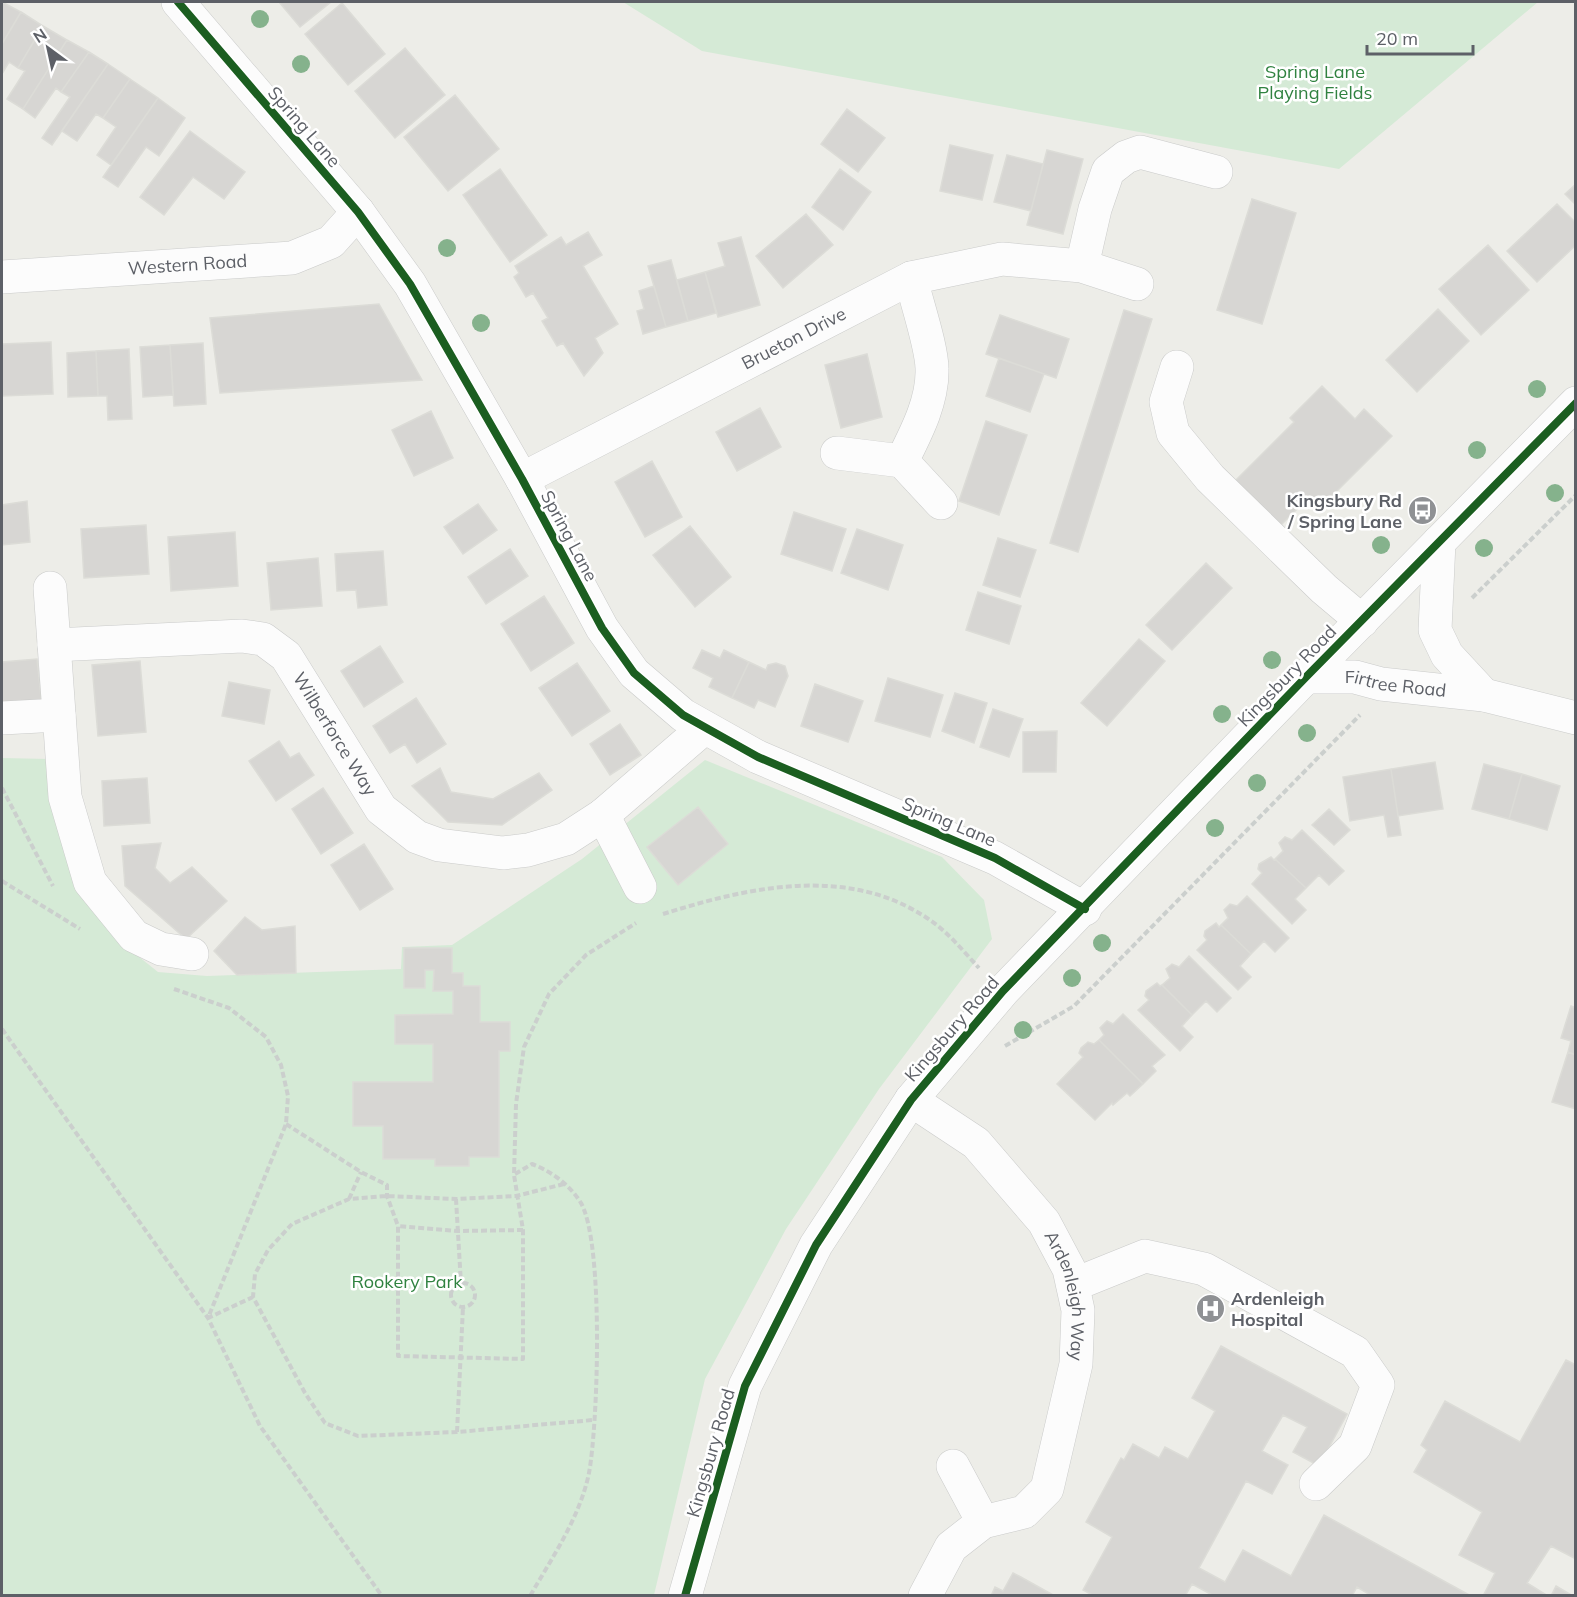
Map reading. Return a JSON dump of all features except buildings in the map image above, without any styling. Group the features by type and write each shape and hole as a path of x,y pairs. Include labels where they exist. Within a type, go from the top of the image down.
{"street":[{"name":"Spring Lane","path":"178,2 358,212 410,284 522,479 602,628 634,673 683,715 758,757 995,858 1085,909"},
{"path":"1082,266 1095,209 1108,171 1126,157 1140,152 1216,172"},
{"name":"Western Road","path":"2,277 292,258 331,242 358,212"},
{"name":"Brueton Drive","path":"522,479 911,278 1002,259 1082,266 1137,284"},
{"path":"902,461 920,423 930,390 933,367 911,278"},
{"path":"1177,367 1166,402 1173,433 1193,460 1218,486 1362,621"},
{"name":"Kingsbury Road","path":"685,1596 745,1386 816,1245 911,1100 1003,992 1306,677 1575,404"},
{"path":"837,453 902,461 941,503"},
{"name":"Firtree Road","path":"1439,542 1435,630 1447,655 1484,695"},
{"path":"50,588 65,797 90,882 134,936 161,949 192,954"},
{"name":"Wilberforce Way","path":"54,645 220,637 263,639 286,656 381,809 417,837 439,845 503,853 528,850 566,839 603,815 704,728"},
{"name":"Firtree Road","path":"1306,677 1354,677 1381,684 1484,695 1575,718"},
{"path":"2,718 59,715"},
{"path":"603,815 640,886"},
{"name":"Ardenleigh Way","path":"911,1100 975,1143 1044,1222 1069,1269 1078,1310 1076,1364 1047,1489 1024,1512 983,1522 951,1547 925,1596"},
{"path":"1073,1285 1145,1256 1204,1269 1355,1352 1378,1385 1354,1446 1316,1484"},
{"path":"953,1466 983,1522"}],"path":[{"path":"1435,630 1472,597 1575,495"},
{"path":"1003,1047 1074,1006 1337,741 1367,707 1381,684"},
{"path":"2,788 55,891"},
{"path":"2,881 81,929"},
{"path":"654,917 717,897 774,886 846,886 888,897 931,921 1003,992"},
{"path":"66,912 72,922"},
{"path":"286,1124 361,1172 387,1185 387,1196 398,1226 398,1356 523,1359 523,1230 514,1175 516,1104 524,1047 549,994 586,955 633,924 644,921"},
{"path":"168,987 229,1008 266,1036 281,1065 288,1096 286,1124 208,1318"},
{"path":"2,1029 208,1318 260,1426 382,1596"},
{"path":"514,1175 532,1164 549,1170 581,1203 591,1241 596,1280 593,1420 589,1473 580,1502 559,1547 530,1596"},
{"path":"349,1198 361,1172"},
{"path":"564,1184 516,1196 456,1200 387,1196 349,1198 292,1224 268,1250 255,1274 253,1297 325,1424 358,1436 457,1432 593,1420"},
{"path":"456,1200 462,1284"},
{"path":"398,1226 458,1231 523,1230"},
{"path":"462,1284 473,1289 475,1296 472,1303 463,1307 452,1301 451,1294 453,1288 462,1284"},
{"path":"208,1318 253,1297"},
{"path":"457,1432 463,1307"}],"green space":[{"name":"Spring Lane Playing Fields","path":"623,2 1538,2 1339,169 702,51"},
{"name":"Rookery Park","path":"2,758 49,759 118,940 158,972 207,976 401,969 402,947 452,945 582,859 705,760 942,857 984,900 992,939 879,1089 786,1229 705,1379 654,1595 2,1596"}],"cycle path":[{"path":"178,2 358,212 410,284 522,479 602,628 634,673 683,715 758,757 995,858 1085,909"},
{"path":"685,1596 745,1386 816,1245 911,1100 1003,991 1306,677 1576,403"}],"place":[{"name":"Kingsbury Rd / Spring Lane","path":"1423,511"},
{"name":"Ardenleigh Hospital","path":"1210,1309"}]}
